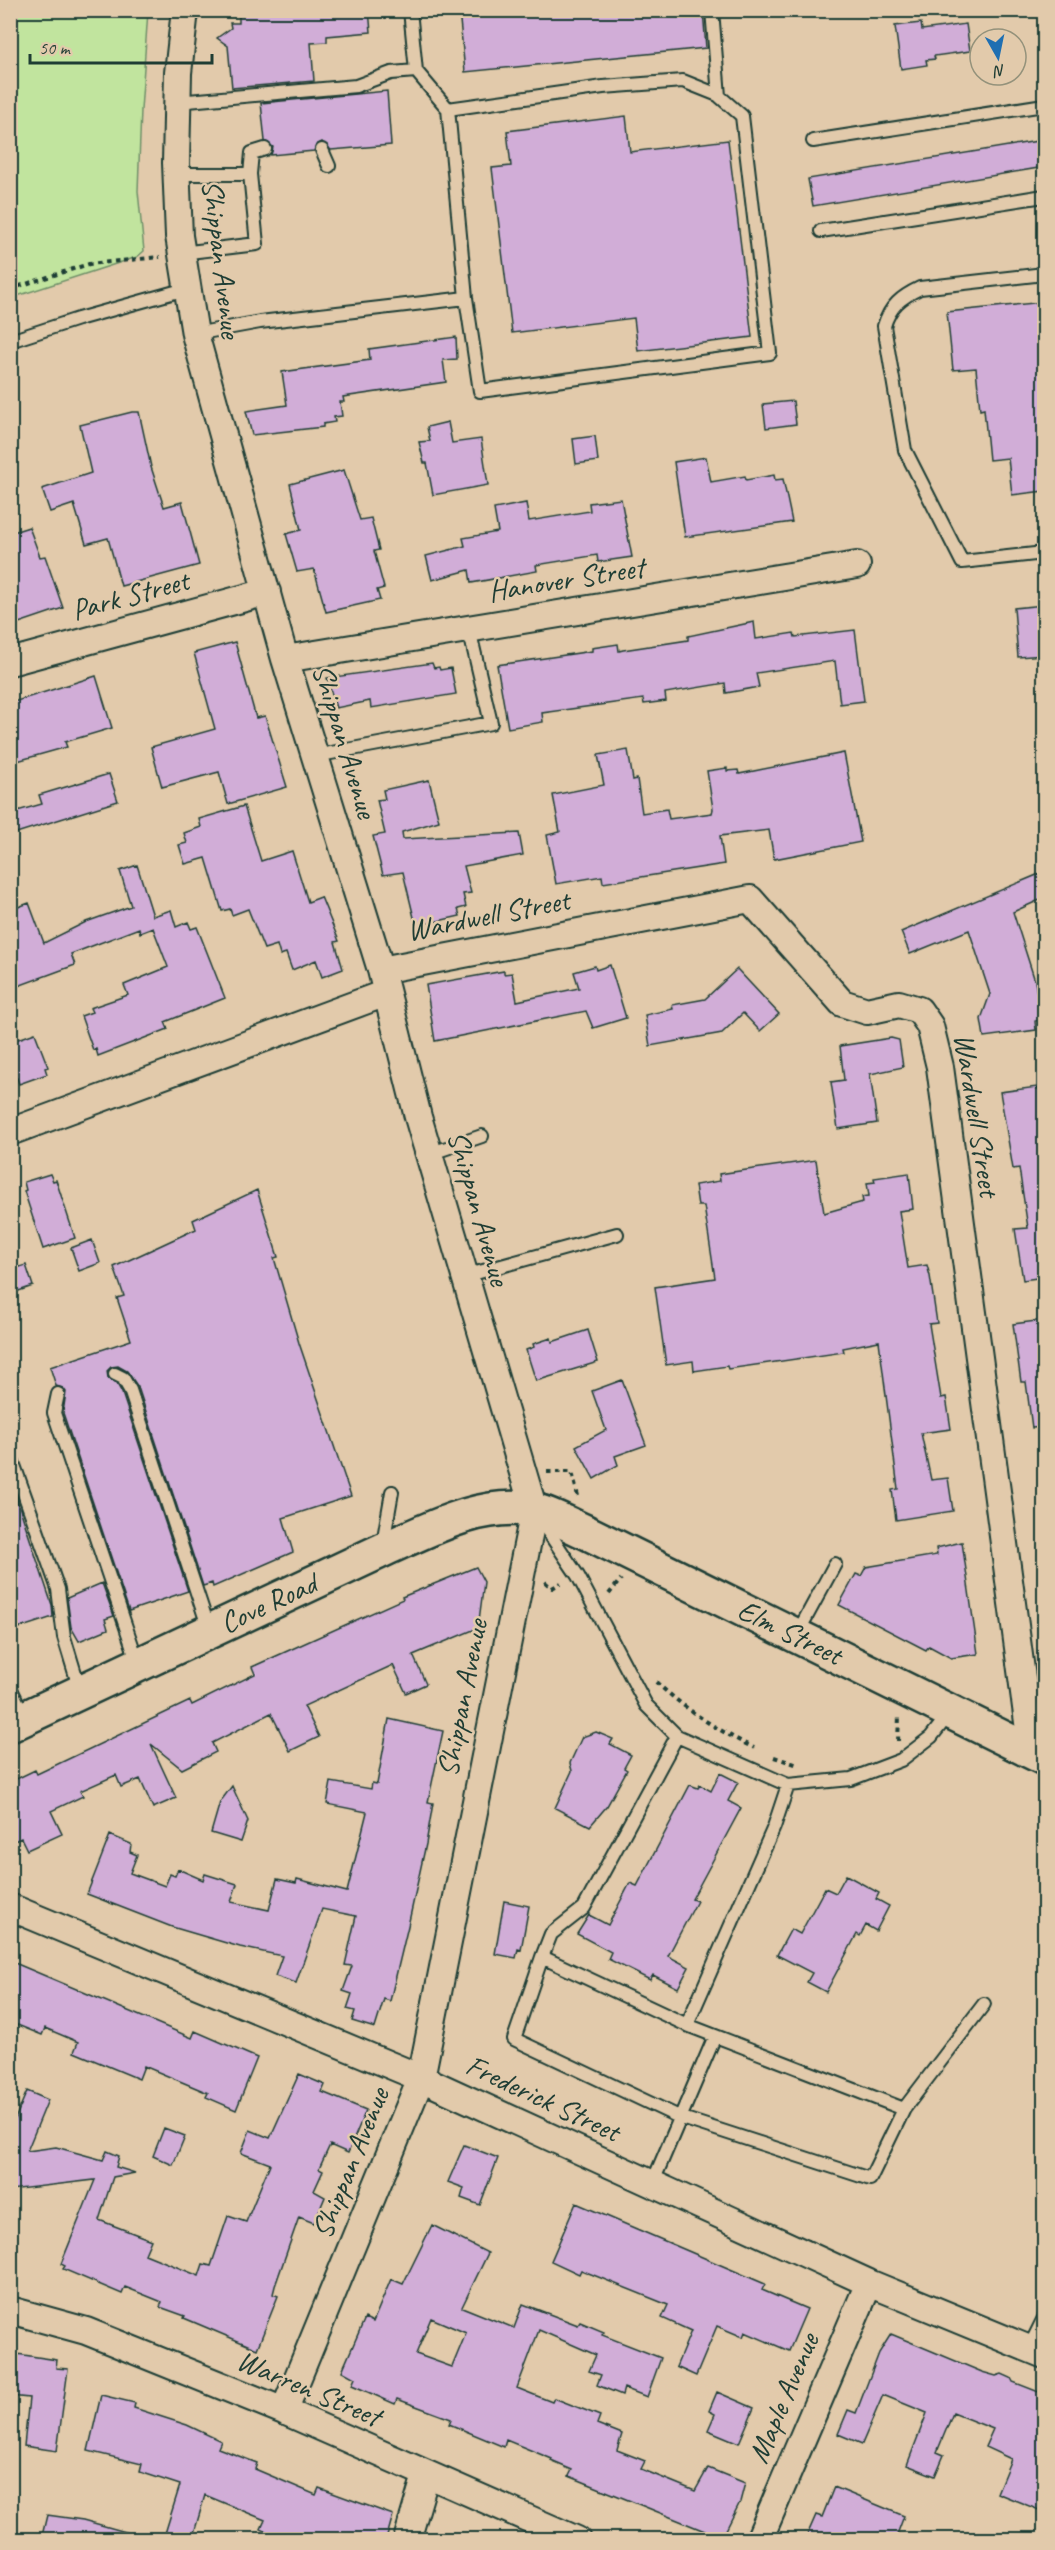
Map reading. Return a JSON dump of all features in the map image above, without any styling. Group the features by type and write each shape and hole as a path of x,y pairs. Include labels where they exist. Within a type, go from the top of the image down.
{"main road":[{"name":"Cove Road","path":"18,1722 138,1663 440,1525 496,1508 534,1510"},
{"name":"Elm Street","path":"534,1510 588,1533 1038,1755"}],"street":[{"name":"Shippan Avenue","path":"185,10 177,102 177,174 181,253 195,334 285,659 383,982 429,1154 534,1510 421,2078 284,2410"},
{"name":"Hanover Street","path":"285,659 857,565"},
{"name":"Park Street","path":"10,662 267,592"},
{"name":"Wardwell Street","path":"10,1132 383,982 750,899 842,1003 867,1011 899,1004 919,1010 930,1026 940,1067 1038,1755"},
{"name":"Frederick Street","path":"10,1907 421,2078 868,2283 1037,2352"},
{"name":"Maple Avenue","path":"759,2540 868,2283"},
{"name":"Warren Street","path":"10,2310 86,2331 284,2410 426,2475 577,2540"},
{"path":"407,2540 426,2475"}],"lane":[{"path":"410,10 416,71 447,109 466,298 480,391 771,353 742,116 719,96 683,81 603,87 447,109"},
{"path":"712,10 719,96"},
{"path":"177,102 356,86 391,73 416,71"},
{"path":"813,141 1044,105"},
{"path":"181,253 257,243 250,174 252,153 265,149"},
{"path":"322,150 329,166"},
{"path":"177,174 250,174"},
{"path":"820,231 1044,196"},
{"path":"1044,274 920,288 904,296 889,310 884,326 904,450 962,562 1044,553"},
{"path":"10,341 78,319 186,289"},
{"path":"195,334 260,322 466,298"},
{"path":"315,756 491,723 469,629"},
{"path":"429,1154 482,1136"},
{"path":"465,1276 617,1234"},
{"path":"115,1374 123,1378 130,1390 209,1630"},
{"path":"58,1394 54,1413 138,1663"},
{"path":"10,1454 58,1589 64,1638 81,1691"},
{"path":"385,1549 385,1532 392,1492"},
{"path":"534,1510 578,1576 646,1706 677,1736 788,1785 851,1779 902,1760 931,1737 951,1712"},
{"path":"796,1636 836,1564"},
{"path":"10,1687 18,1722"},
{"path":"677,1736 584,1908 551,1934 514,2039 680,2117 870,2179 904,2109 984,2004"},
{"path":"687,2025 774,1827 788,1785"},
{"path":"542,1957 687,2025 904,2109"},
{"path":"652,2184 715,2036"},
{"path":"1037,2352 1044,2318"}],"path":[{"path":"10,289 89,264 140,261 181,253"},
{"path":"610,1604 609,1594 627,1572"},
{"path":"552,1588 559,1583"},
{"path":"652,1678 689,1711 717,1730 759,1750"},
{"path":"898,1745 899,1710"},
{"path":"770,1755 800,1766"}],"green space":[{"path":"10,11 148,11 138,191 144,251 137,257 11,298"}],"building":[{"path":"239,10 369,10 371,32 327,36 327,42 311,43 314,81 232,88 228,46 217,38 231,28 230,23 239,23"},
{"path":"459,10 703,10 706,48 465,72"},
{"path":"921,23 922,30 966,24 968,51 934,56 935,59 926,60 927,65 901,69 895,26"},
{"path":"387,91 391,145 331,150 322,142 316,145 314,151 271,155 273,147 265,141 261,103"},
{"path":"626,116 630,152 728,140 752,337 638,351 634,318 512,333 492,168 511,166 507,131"},
{"path":"1044,140 1044,167 813,206 808,179"},
{"path":"1044,302 1044,491 1012,495 1008,458 989,460 984,409 980,410 976,368 953,370 947,312"},
{"path":"456,337 457,359 443,360 446,382 343,397 344,402 340,402 342,416 334,417 335,422 323,424 323,427 252,435 246,411 287,405 282,372 370,360 369,349"},
{"path":"793,401 796,424 766,428 763,404"},
{"path":"139,412 151,467 164,507 182,502 199,565 121,586 108,538 86,544 74,504 50,512 42,489 91,473 80,425"},
{"path":"448,422 452,443 481,439 488,485 433,495 427,463 424,463 419,442 430,441 427,427"},
{"path":"595,436 598,461 576,464 573,439"},
{"path":"706,457 711,482 745,476 746,480 774,475 775,480 783,479 792,522 685,537 674,462"},
{"path":"344,470 360,520 371,518 379,550 374,551 384,588 377,590 380,600 326,612 314,569 297,572 286,534 301,530 290,484"},
{"path":"621,499 632,557 598,562 597,555 536,565 537,571 471,583 469,570 432,580 426,556 465,546 463,538 498,532 494,509 526,503 529,521 590,511 589,503"},
{"path":"29,527 40,557 45,556 63,608 10,626 10,533"},
{"path":"1044,605 1044,655 1018,657 1014,608"},
{"path":"754,622 756,639 794,633 795,637 855,630 864,701 840,704 835,661 756,673 759,687 726,693 725,683 665,693 666,701 644,704 643,699 542,713 543,722 508,728 497,665 592,651 592,648 618,644 619,651 688,640 688,636"},
{"path":"235,642 256,718 265,716 287,787 228,804 219,772 162,787 151,747 215,729 194,653"},
{"path":"432,663 434,668 439,667 440,670 451,668 456,694 371,708 370,701 336,708 327,678"},
{"path":"96,676 112,728 65,742 67,747 10,763 10,703"},
{"path":"628,750 633,780 637,779 642,813 667,809 669,819 712,813 707,771 727,768 727,771 738,770 739,774 844,753 861,842 774,859 769,830 720,836 724,864 603,883 602,876 556,884 547,835 560,832 553,795 604,785 598,755"},
{"path":"109,774 118,801 10,835 10,813 42,804 39,795"},
{"path":"429,780 439,821 402,832 403,839 519,833 523,855 464,866 471,893 463,894 466,907 458,909 460,916 416,926 403,872 383,875 373,836 385,834 377,800 385,799 383,790"},
{"path":"244,806 261,861 292,851 308,902 321,897 339,941 335,942 343,969 322,977 316,960 292,970 286,953 280,955 277,945 264,949 248,909 232,915 230,909 222,911 206,858 185,864 179,845 187,843 184,833 201,827 199,819"},
{"path":"137,865 153,916 171,910 176,927 188,922 191,929 197,927 225,998 165,1022 168,1029 98,1056 96,1049 93,1050 81,1016 92,1012 90,1008 128,995 124,985 168,967 153,928 140,933 139,928 71,954 75,965 10,989 10,910 29,903 44,943 86,922 131,906 120,871"},
{"path":"1044,872 1044,898 1013,912 1035,981 1041,1020 1035,1021 1036,1030 984,1037 981,1019 990,994 969,930 910,954 901,932"},
{"path":"610,965 626,1018 593,1028 586,1011 435,1041 426,985 504,971 504,974 512,973 517,1001 579,988 574,972 595,966 596,970"},
{"path":"737,969 779,1014 760,1031 743,1013 722,1033 650,1046 645,1015 673,1009 672,1005 705,999"},
{"path":"35,1033 48,1067 45,1068 47,1074 19,1084 17,1078 10,1081 10,1042"},
{"path":"891,1038 899,1040 903,1067 870,1074 877,1123 838,1129 831,1082 844,1080 840,1046"},
{"path":"1037,1087 1037,1089 1044,1088 1044,1277 1023,1280 1015,1229 1028,1228 1019,1168 1013,1169 1000,1092"},
{"path":"816,1160 824,1213 863,1202 862,1197 869,1196 867,1183 875,1182 874,1178 909,1173 913,1209 899,1211 908,1268 927,1265 930,1276 937,1323 929,1324 941,1398 946,1397 951,1429 921,1433 931,1480 948,1478 953,1511 896,1520 892,1490 898,1489 879,1341 843,1348 844,1352 728,1369 727,1366 694,1371 693,1361 666,1365 655,1287 715,1278 704,1206 698,1206 695,1185 720,1181 719,1174"},
{"path":"50,1174 53,1181 56,1180 75,1238 43,1249 24,1191 26,1190 24,1182"},
{"path":"257,1190 278,1257 274,1258 299,1343 351,1496 283,1518 293,1552 213,1587 212,1583 203,1586 138,1387 127,1371 118,1366 111,1367 107,1371 108,1378 117,1384 122,1393 188,1591 129,1611 63,1413 66,1392 63,1388 56,1386 50,1367 131,1340 117,1298 124,1296 114,1267 196,1229 193,1220"},
{"path":"92,1240 100,1263 79,1271 71,1248"},
{"path":"26,1265 33,1286 10,1294 10,1270"},
{"path":"1044,1320 1044,1427 1032,1428 1026,1382 1021,1382 1013,1324"},
{"path":"588,1330 598,1362 536,1381 526,1350 534,1347 533,1344 551,1338 552,1342"},
{"path":"622,1380 646,1445 615,1456 618,1465 594,1479 576,1446 606,1430 592,1391"},
{"path":"14,1491 52,1605 53,1617 10,1631 10,1492"},
{"path":"962,1542 978,1654 951,1658 929,1646 926,1650 839,1605 856,1574 861,1576 866,1567 937,1555 936,1548"},
{"path":"476,1567 484,1582 478,1628 413,1655 426,1684 406,1693 393,1665 304,1706 319,1737 290,1751 271,1713 212,1743 216,1752 182,1769 151,1744 176,1798 153,1808 140,1779 121,1787 116,1775 80,1791 83,1796 51,1811 62,1834 27,1850 21,1838 10,1843 10,1782 35,1770 37,1774 190,1701 192,1705 255,1674 252,1667 403,1599 402,1597"},
{"path":"102,1583 114,1616 105,1619 108,1629 79,1641 71,1627 67,1598"},
{"path":"389,1719 443,1731 428,1802 433,1803 426,1844 408,1926 390,2001 384,1999 375,2028 352,2021 355,2011 347,2009 352,1994 343,1991 352,1966 345,1965 356,1916 322,1909 296,1983 275,1976 282,1956 240,1947 172,1927 87,1894 110,1835 131,1844 130,1852 137,1855 130,1873 165,1886 170,1874 175,1876 178,1869 203,1880 205,1874 237,1884 231,1902 269,1910 277,1879 296,1883 297,1879 347,1892 367,1812 327,1804 331,1782 371,1789 372,1783 377,1784"},
{"path":"596,1732 613,1739 610,1744 631,1755 624,1768 627,1770 607,1806 590,1826 555,1808 572,1771 570,1763 582,1737"},
{"path":"720,1773 738,1782 728,1801 741,1808 692,1899 697,1901 668,1956 689,1967 678,1988 653,1975 650,1980 608,1959 611,1952 577,1934 589,1915 608,1925 630,1883 637,1886 690,1785 698,1788 700,1785 711,1791"},
{"path":"232,1786 248,1821 241,1842 211,1833 220,1802"},
{"path":"846,1875 879,1893 876,1899 889,1906 876,1931 866,1925 860,1936 857,1934 826,1992 807,1982 812,1973 777,1955 791,1929 800,1934 825,1888 836,1893"},
{"path":"504,1901 529,1906 521,1950 518,1949 516,1958 495,1954"},
{"path":"10,1961 192,2038 195,2031 257,2058 236,2110 206,2097 208,2093 144,2066 139,2079 74,2052 78,2042 45,2028 42,2035 10,2022"},
{"path":"299,2074 325,2085 322,2092 366,2110 348,2153 330,2145 319,2169 323,2171 314,2191 325,2197 314,2223 299,2217 275,2286 273,2294 278,2296 257,2349 160,2307 162,2302 125,2287 122,2294 63,2269 65,2266 61,2264 95,2180 10,2190 10,2131 27,2091 48,2100 27,2151 56,2147 103,2160 107,2151 119,2156 116,2167 135,2173 113,2177 99,2220 151,2240 145,2254 199,2276 203,2264 211,2266 228,2216 246,2222 270,2164 241,2153 250,2130 270,2138"},
{"path":"164,2128 185,2136 173,2165 153,2156"},
{"path":"464,2145 498,2158 480,2205 461,2198 464,2188 448,2182"},
{"path":"576,2203 765,2284 762,2290 807,2309 789,2351 745,2332 743,2337 717,2326 696,2376 676,2367 691,2331 662,2318 668,2305 581,2270 579,2274 551,2261"},
{"path":"432,2225 488,2253 462,2307 514,2328 523,2304 578,2325 580,2322 604,2332 602,2335 661,2358 647,2397 624,2388 622,2395 597,2385 601,2375 589,2371 596,2355 539,2330 517,2388 552,2402 554,2398 600,2416 597,2424 622,2434 617,2450 645,2461 641,2469 695,2491 708,2468 745,2483 740,2502 722,2538 569,2476 572,2470 551,2461 552,2459 506,2440 504,2447 449,2424 451,2419 397,2399 395,2404 352,2385 355,2378 342,2371 365,2318 373,2322 391,2279 403,2284","holes":["431,2318 466,2333 452,2367 416,2354"]},
{"path":"891,2334 982,2372 996,2376 1002,2374 1011,2378 1013,2382 1044,2394 1044,2512 997,2493 1011,2459 985,2447 993,2429 953,2413 937,2452 944,2455 935,2476 907,2465 927,2413 883,2395 862,2444 838,2434 848,2410 856,2413 879,2353"},
{"path":"10,2353 57,2360 56,2368 68,2369 57,2451 24,2446 29,2398 10,2396"},
{"path":"717,2392 754,2408 739,2443 708,2430 715,2414 709,2411"},
{"path":"101,2395 135,2403 134,2408 187,2425 221,2441 218,2448 257,2463 255,2469 316,2495 319,2488 393,2515 386,2540 284,2540 261,2529 265,2520 205,2495 192,2540 163,2540 180,2485 140,2472 142,2464 88,2451"},
{"path":"834,2487 904,2516 895,2540 805,2540 816,2515 822,2517"},
{"path":"47,2515 83,2520 133,2534 132,2540 41,2540"}]}
